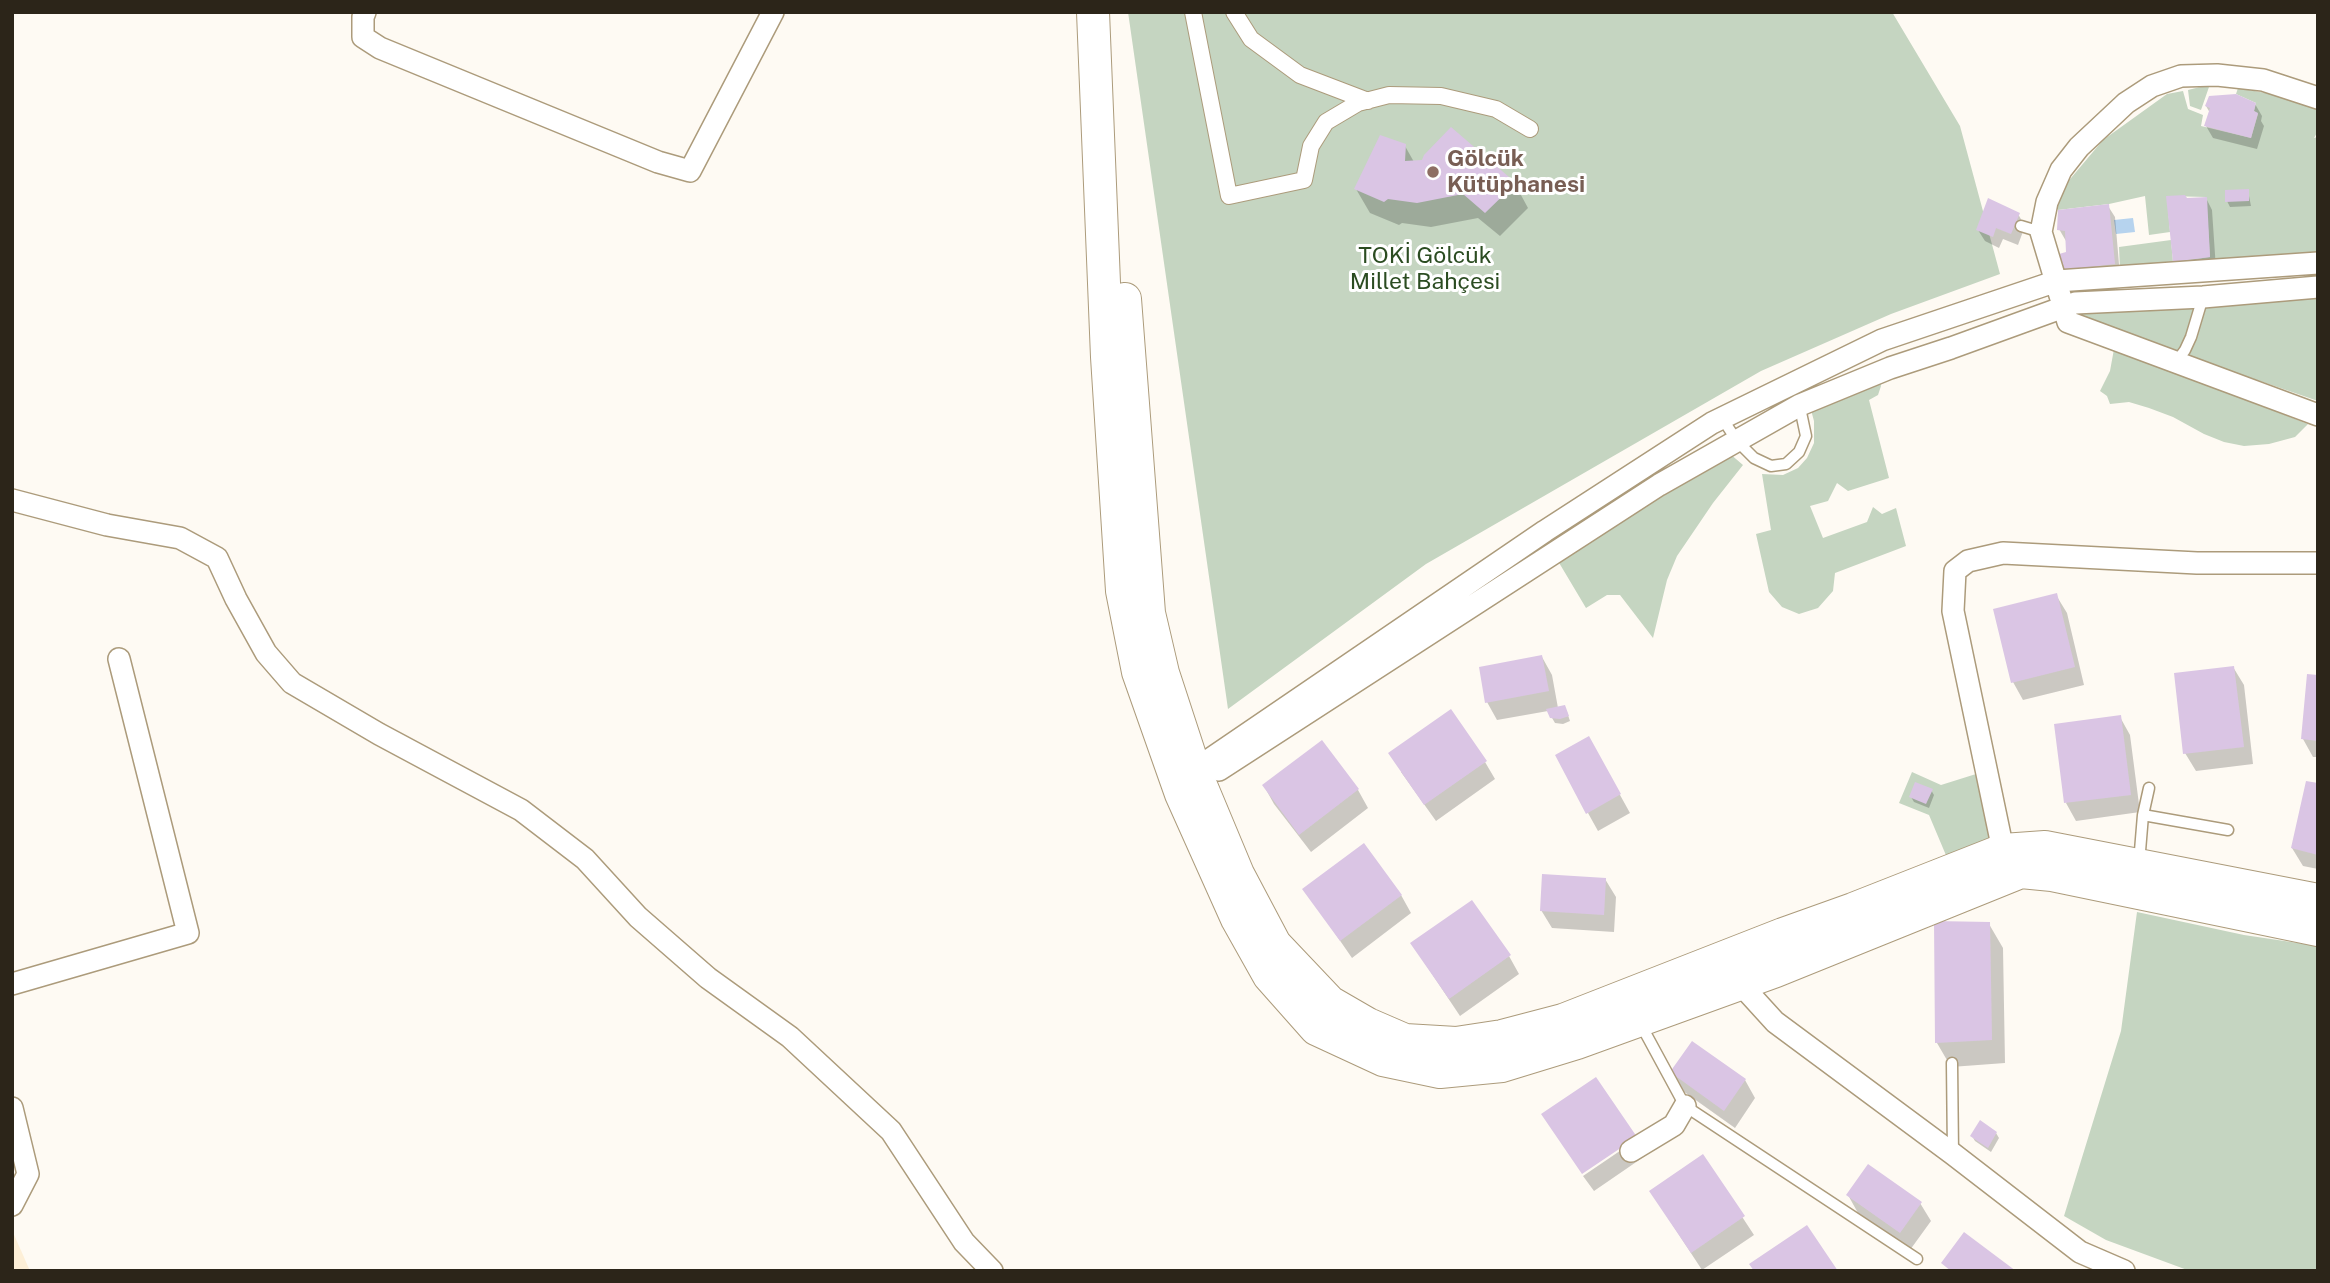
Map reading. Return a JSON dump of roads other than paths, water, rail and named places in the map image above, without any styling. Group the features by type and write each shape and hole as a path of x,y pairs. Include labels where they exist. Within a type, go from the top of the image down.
{"main road":[{"path":"1093,12 1106,344 1122,592 1138,672 1188,782 1275,944 1330,1002 1368,1024 1405,1040 1457,1043 1502,1036 1563,1020 2003,850 2045,847 2318,900"},
{"path":"1113,12 1120,204 1149,612 1188,782 1237,919 1269,976 1316,1029 1382,1060 1440,1072 1502,1066 1577,1043 1741,984 2021,872 2052,875 2318,930"}],"street":[{"path":"365,12 363,37 380,48 659,162 690,171 773,12"},
{"path":"1193,12 1229,196 1304,180 1311,146 1326,122 1358,103 1388,95 1441,96 1496,109 1530,130"},
{"path":"1234,12 1251,39 1300,75 1368,101"},
{"path":"2318,97 2263,80 2217,75 2181,76 2152,86 2126,103 2079,148 2061,170 2047,202 2042,232 2068,322 2318,415"},
{"path":"1188,782 1332,674 1545,531 1722,418 1882,340 2057,281 2318,263"},
{"path":"1188,782 1649,491 1800,405 1889,368 2075,303 2203,297 2318,287"},
{"path":"12,500 107,524 180,538 217,558 236,599 267,653 292,682 379,734 521,810 584,859 638,917 708,978 790,1037 891,1132 964,1242 992,1271"},
{"path":"2003,850 1953,611 1955,571 1968,561 2003,553 2196,563 2318,563"},
{"path":"12,984 188,933 119,659"},
{"path":"1719,960 1775,1022 1953,1153 2076,1261 2124,1271"},
{"path":"1631,1151 1674,1125 1685,1106"},
{"path":"12,1108 28,1174 12,1205"}],"lane":[{"path":"2021,226 2042,232"},
{"path":"2177,361 2191,337 2203,297"},
{"path":"1722,418 1737,441 1754,458 1771,466 1786,464 1799,452 1806,436 1800,405 1789,385"},
{"path":"2138,865 2143,815 2149,788"},
{"path":"2143,815 2228,830"},
{"path":"1639,1021 1685,1106 1917,1259"},
{"path":"1952,1063 1953,1153"}],"water":[{"path":"2133,218 2135,232 2116,234 2114,220"}],"place":[{"name":"Gölcük Kütüphanesi","path":"1433,172"}],"park label":[{"name":"TOKİ Gölcük Millet Bahçesi","path":"1425,269"}]}
